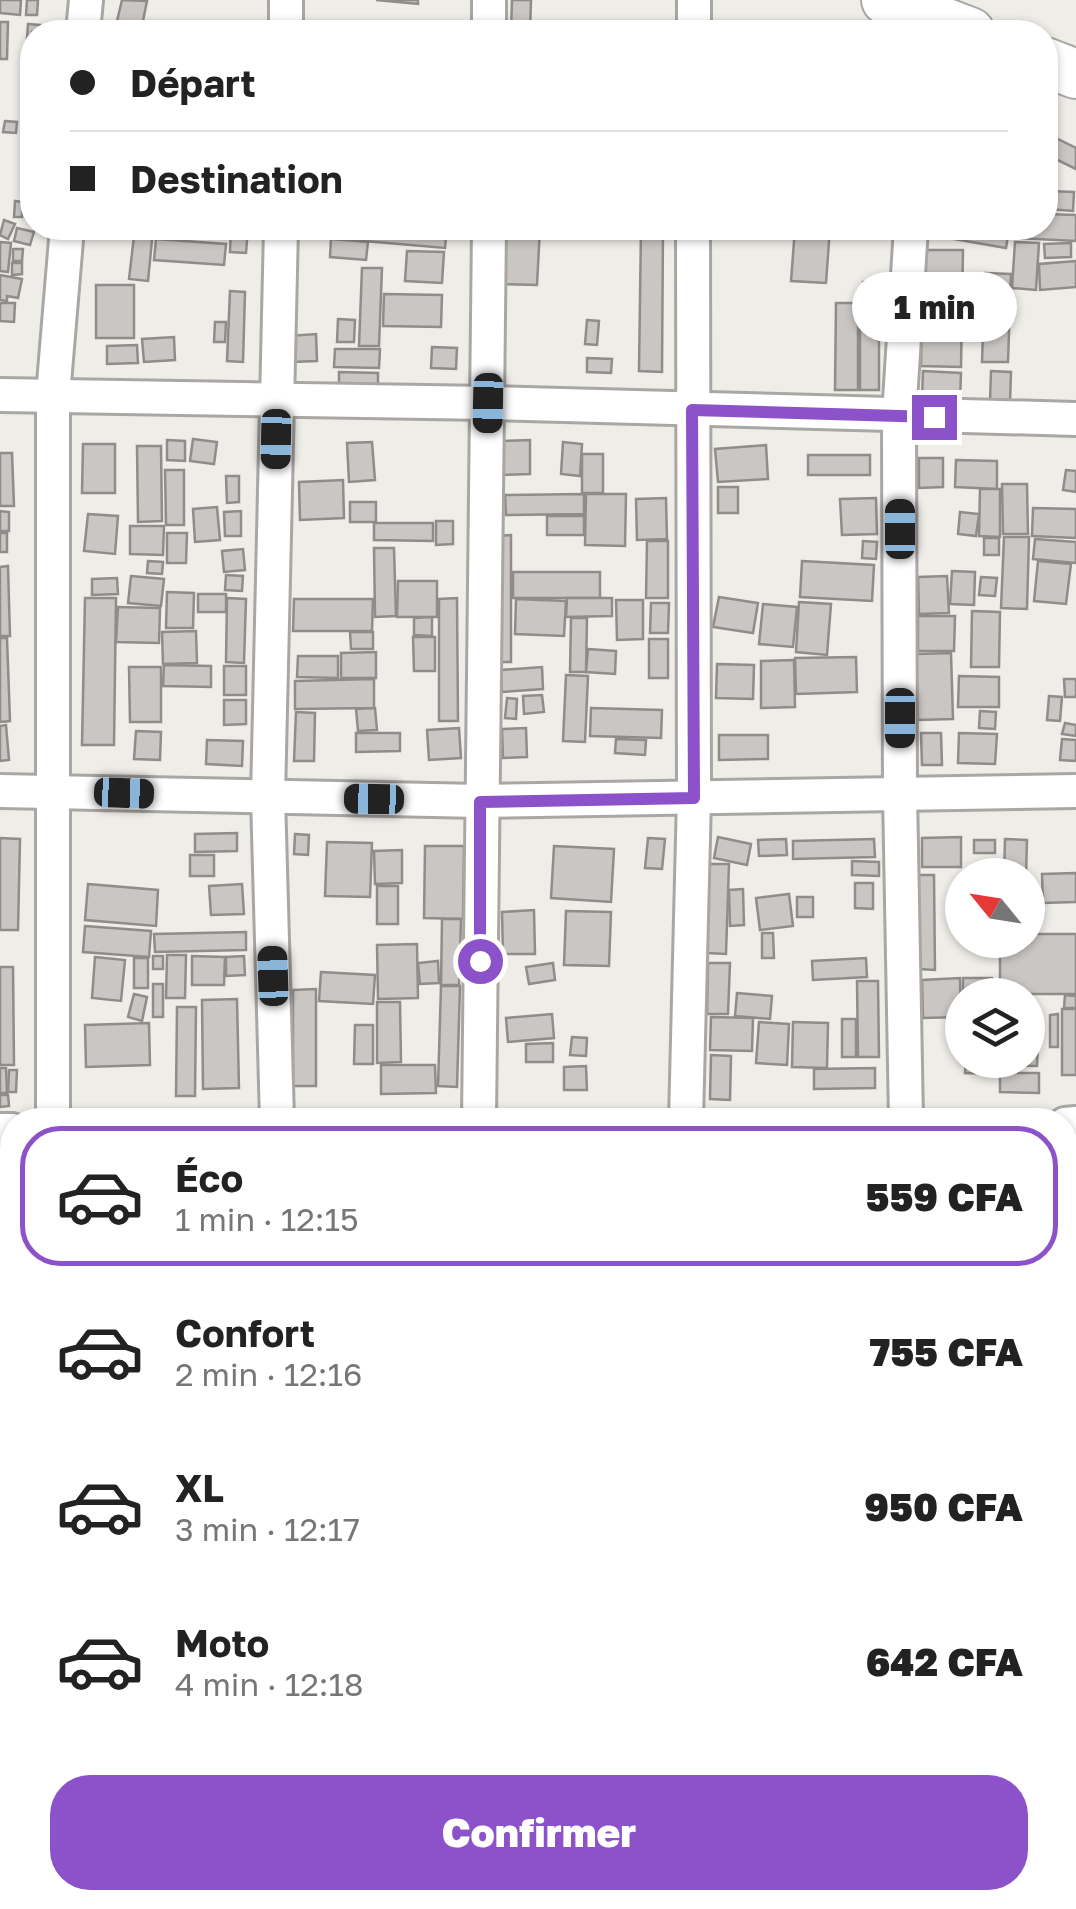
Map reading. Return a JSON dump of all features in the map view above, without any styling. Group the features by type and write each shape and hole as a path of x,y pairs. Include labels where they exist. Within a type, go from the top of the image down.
{"street":[{"path":"53,1108 53,396 66,240"},
{"path":"277,1108 268,797 281,240"},
{"path":"479,1108 489,240"},
{"path":"686,1108 694,798 693,240"},
{"path":"906,1108 899,416 910,240"},
{"path":"0,395 1076,419"},
{"path":"0,791 480,802 1076,792"}],"building":[{"path":"0,0 21,0 20,15 0,13"},
{"path":"27,0 38,0 37,15 26,15"},
{"path":"122,0 147,1 143,20 117,20"},
{"path":"376,0 418,0 418,4"},
{"path":"512,0 531,0 530,20 511,20"},
{"path":"0,22 8,22 7,59 0,59"},
{"path":"5,121 17,122 16,133 3,132"},
{"path":"1058,139 1076,148 1076,169 1058,160"},
{"path":"1058,191 1074,192 1073,211 1058,210"},
{"path":"15,201 20,202 20,217 14,217"},
{"path":"1058,214 1076,215 1076,241 1056,240"},
{"path":"4,220 15,224 8,239 0,235"},
{"path":"17,228 20,240 32,240 30,245 14,241"},
{"path":"134,240 152,240 148,281 129,279"},
{"path":"156,240 226,244 224,265 154,260"},
{"path":"230,240 247,240 246,253 230,252"},
{"path":"331,240 368,242 366,260 330,257"},
{"path":"353,240 446,240 445,248"},
{"path":"501,240 539,240 537,285 499,284"},
{"path":"641,240 663,240 662,372 639,371"},
{"path":"794,240 829,240 826,283 791,281"},
{"path":"960,240 1007,240 1006,248"},
{"path":"0,242 11,243 8,272 0,271"},
{"path":"1015,242 1039,243 1036,290 1012,288"},
{"path":"1071,243 1071,257 1045,258 1044,244"},
{"path":"13,249 23,249 22,261 13,261"},
{"path":"923,250 963,250 961,367 921,366"},
{"path":"407,251 444,252 442,283 405,281"},
{"path":"1076,261 1076,287 1040,290 1039,264"},
{"path":"12,263 22,263 22,274 12,275"},
{"path":"362,268 382,268 379,346 359,346"},
{"path":"985,273 1011,274 1008,362 982,362"},
{"path":"0,275 22,279 18,298 7,296 7,301 0,300"},
{"path":"863,282 874,282 874,297 863,297"},
{"path":"96,285 134,285 134,338 96,338"},
{"path":"230,291 245,292 243,362 227,361"},
{"path":"384,294 442,295 441,327 383,326"},
{"path":"860,301 879,301 879,390 860,390"},
{"path":"0,303 15,303 14,322 0,321"},
{"path":"836,303 858,303 858,390 835,390"},
{"path":"338,319 355,320 354,342 337,342"},
{"path":"587,320 599,321 597,345 585,344"},
{"path":"215,322 226,322 225,342 214,342"},
{"path":"316,334 317,361 291,362 290,336"},
{"path":"174,337 175,360 144,362 142,339"},
{"path":"137,345 138,363 107,364 107,346"},
{"path":"432,347 457,348 456,369 431,368"},
{"path":"335,349 380,349 379,368 334,367"},
{"path":"587,358 612,359 611,373 587,372"},
{"path":"923,371 961,373 960,400 922,398"},
{"path":"991,371 1011,372 1010,402 990,401"},
{"path":"339,372 378,373 378,386 339,386"},
{"path":"193,439 217,442 214,464 190,461"},
{"path":"167,440 185,441 185,461 167,460"},
{"path":"530,440 530,474 502,475 501,441"},
{"path":"372,442 375,480 349,482 347,443"},
{"path":"563,442 582,444 580,476 561,474"},
{"path":"83,444 115,444 115,493 82,493"},
{"path":"766,445 768,479 718,482 715,449"},
{"path":"137,446 161,446 162,521 138,522"},
{"path":"0,453 12,453 14,506 0,506"},
{"path":"582,454 603,454 603,493 582,493"},
{"path":"808,455 870,455 870,475 808,475"},
{"path":"919,458 943,458 943,487 919,488"},
{"path":"956,460 997,461 997,489 955,487"},
{"path":"165,470 184,470 184,525 166,525"},
{"path":"1066,470 1076,471 1076,492 1063,490"},
{"path":"226,476 239,476 239,502 227,503"},
{"path":"343,480 344,518 300,520 299,482"},
{"path":"1002,484 1027,484 1028,534 1003,534"},
{"path":"718,487 738,487 738,513 718,513"},
{"path":"980,489 1000,489 1000,537 979,536"},
{"path":"584,494 584,514 506,515 505,495"},
{"path":"586,494 626,494 625,546 585,545"},
{"path":"666,498 667,539 637,540 636,499"},
{"path":"876,498 877,534 842,535 840,499"},
{"path":"350,502 376,502 376,522 350,522"},
{"path":"217,507 220,540 195,542 193,509"},
{"path":"1033,508 1076,509 1076,538 1032,536"},
{"path":"0,511 9,512 9,531 0,531"},
{"path":"241,511 241,536 225,536 224,512"},
{"path":"960,512 979,514 976,536 958,534"},
{"path":"88,514 118,516 115,554 84,551"},
{"path":"547,516 584,516 584,535 547,535"},
{"path":"436,521 453,521 453,544 436,545"},
{"path":"374,523 433,523 433,541 374,540"},
{"path":"130,526 164,526 163,555 130,554"},
{"path":"0,533 7,533 7,552 0,552"},
{"path":"167,533 187,533 186,563 167,563"},
{"path":"511,535 511,662 499,662 499,536"},
{"path":"1004,537 1029,537 1027,609 1001,608"},
{"path":"984,538 999,538 999,555 984,555"},
{"path":"1035,539 1076,542 1076,563 1033,559"},
{"path":"647,541 668,541 668,598 646,598"},
{"path":"863,541 877,542 876,559 862,558"},
{"path":"374,548 394,548 396,616 375,617"},
{"path":"243,549 245,570 224,572 222,551"},
{"path":"148,561 163,562 162,574 147,573"},
{"path":"802,561 874,565 872,601 800,597"},
{"path":"1038,561 1071,564 1066,604 1034,601"},
{"path":"8,566 10,636 0,636 0,567"},
{"path":"952,571 975,572 974,605 950,604"},
{"path":"513,572 600,572 600,598 513,598"},
{"path":"226,575 243,576 242,591 225,590"},
{"path":"131,576 164,579 161,606 128,603"},
{"path":"947,576 949,613 919,614 918,577"},
{"path":"981,577 997,578 995,596 979,595"},
{"path":"117,578 118,594 92,595 92,579"},
{"path":"398,581 437,581 437,617 397,617"},
{"path":"167,592 194,593 193,628 166,628"},
{"path":"198,594 226,594 226,612 198,612"},
{"path":"719,597 758,603 753,633 713,627"},
{"path":"85,598 116,598 114,745 82,745"},
{"path":"227,598 246,599 244,663 226,662"},
{"path":"457,598 458,721 439,721 439,599"},
{"path":"567,598 612,598 612,616 566,617"},
{"path":"294,599 373,599 372,631 293,631"},
{"path":"516,599 566,601 564,636 515,634"},
{"path":"616,600 643,600 643,639 617,640"},
{"path":"799,602 831,604 827,655 796,652"},
{"path":"651,603 669,603 668,633 650,633"},
{"path":"763,604 797,607 793,647 759,644"},
{"path":"118,607 160,608 159,643 116,642"},
{"path":"972,611 1000,612 999,667 971,667"},
{"path":"918,616 955,616 954,651 918,651"},
{"path":"432,617 432,636 414,635 414,618"},
{"path":"571,618 587,618 586,672 570,672"},
{"path":"196,631 197,663 163,664 162,632"},
{"path":"350,632 373,632 373,649 351,649"},
{"path":"413,637 435,637 435,671 414,671"},
{"path":"0,638 7,638 10,721 0,722"},
{"path":"649,639 668,639 668,678 649,678"},
{"path":"588,649 616,651 615,674 586,672"},
{"path":"376,652 376,678 341,678 341,653"},
{"path":"951,653 953,719 918,720 916,654"},
{"path":"298,656 338,656 338,678 297,677"},
{"path":"856,657 857,692 796,694 795,658"},
{"path":"794,660 795,707 761,708 761,661"},
{"path":"717,664 754,665 753,699 716,698"},
{"path":"164,665 211,666 211,687 163,686"},
{"path":"224,666 246,666 246,695 224,695"},
{"path":"129,667 161,667 161,722 130,722"},
{"path":"542,667 543,689 502,692 501,670"},
{"path":"566,675 588,676 585,742 563,741"},
{"path":"959,676 999,677 999,707 958,707"},
{"path":"374,679 374,708 295,709 295,681"},
{"path":"1064,679 1076,679 1076,697 1065,697"},
{"path":"542,695 544,712 524,714 523,696"},
{"path":"1049,696 1062,697 1060,721 1047,720"},
{"path":"507,698 517,699 516,719 505,718"},
{"path":"224,700 246,700 246,724 224,725"},
{"path":"375,708 377,730 358,731 356,709"},
{"path":"591,708 662,710 661,738 590,736"},
{"path":"980,711 996,712 995,729 979,728"},
{"path":"296,712 315,713 314,761 294,761"},
{"path":"1065,723 1076,725 1076,736 1062,734"},
{"path":"6,725 9,760 0,761 0,726"},
{"path":"459,728 461,758 429,760 427,730"},
{"path":"526,728 527,757 503,758 502,729"},
{"path":"136,731 161,732 160,760 134,759"},
{"path":"356,733 400,733 400,751 356,752"},
{"path":"921,733 941,733 942,765 922,765"},
{"path":"959,733 997,734 995,764 958,763"},
{"path":"719,735 768,735 768,759 719,760"},
{"path":"616,739 646,740 645,755 615,753"},
{"path":"1062,739 1076,740 1076,761 1060,760"},
{"path":"207,740 243,741 242,766 206,764"},
{"path":"237,833 237,851 195,852 195,834"},
{"path":"295,834 309,835 308,855 294,854"},
{"path":"718,837 751,844 747,865 714,858"},
{"path":"961,837 961,858 945,858 945,867 922,867 922,838"},
{"path":"0,838 20,839 18,930 0,930"},
{"path":"648,838 665,839 662,869 645,868"},
{"path":"786,839 787,855 759,856 758,840"},
{"path":"874,839 875,857 793,859 793,841"},
{"path":"1005,839 1027,840 1026,858 1004,858"},
{"path":"974,840 995,840 995,853 974,853"},
{"path":"327,842 372,843 370,897 325,896"},
{"path":"425,846 464,846 463,919 424,918"},
{"path":"554,846 614,849 611,902 551,898"},
{"path":"402,850 402,883 375,884 374,851"},
{"path":"190,855 214,855 214,876 190,876"},
{"path":"852,861 879,862 879,876 852,875"},
{"path":"709,864 729,864 726,954 707,953"},
{"path":"1076,873 1076,902 1045,903 1045,874"},
{"path":"918,875 934,875 935,970 919,969"},
{"path":"855,883 873,883 873,909 855,908"},
{"path":"88,884 158,890 156,926 85,920"},
{"path":"242,884 244,914 211,915 209,886"},
{"path":"377,886 398,886 398,924 377,924"},
{"path":"743,889 744,925 730,926 729,890"},
{"path":"789,894 793,926 760,930 756,898"},
{"path":"797,897 813,897 813,917 797,917"},
{"path":"534,910 535,954 503,954 502,912"},
{"path":"566,911 611,912 609,966 564,965"},
{"path":"442,919 461,919 459,985 441,985"},
{"path":"85,926 151,931 149,957 83,952"},
{"path":"246,932 246,950 155,952 154,934"},
{"path":"762,933 773,933 774,958 762,958"},
{"path":"1045,934 1076,934 1076,994 1045,994 1045,978 1000,978 1000,958 1045,958"},
{"path":"417,944 418,998 378,999 377,945"},
{"path":"167,955 186,955 185,998 166,998"},
{"path":"153,956 163,956 163,969 153,969"},
{"path":"192,956 225,957 224,985 192,985"},
{"path":"244,956 245,975 226,976 226,957"},
{"path":"95,957 125,960 121,1001 92,998"},
{"path":"134,958 148,958 148,988 134,988"},
{"path":"866,958 867,977 813,980 812,961"},
{"path":"438,961 439,983 420,984 418,963"},
{"path":"553,963 555,980 529,984 526,967"},
{"path":"708,963 730,963 728,1014 707,1014"},
{"path":"0,967 13,967 14,1065 0,1065"},
{"path":"321,972 375,975 373,1004 319,1001"},
{"path":"945,979 945,1017 923,1018 922,980"},
{"path":"857,981 878,981 879,1057 858,1057"},
{"path":"153,984 163,984 163,1017 153,1017"},
{"path":"441,986 460,986 457,1087 438,1086"},
{"path":"316,989 316,1086 293,1086 293,990"},
{"path":"737,993 772,996 770,1019 735,1016"},
{"path":"134,994 147,997 142,1021 128,1017"},
{"path":"1065,995 1076,996 1076,1008 1064,1008"},
{"path":"237,999 239,1088 203,1089 202,1000"},
{"path":"377,1002 400,1002 401,1062 377,1063"},
{"path":"177,1007 196,1007 195,1096 176,1096"},
{"path":"1062,1009 1076,1009 1076,1075 1062,1075"},
{"path":"552,1014 554,1038 508,1042 506,1018"},
{"path":"1058,1014 1058,1047 1050,1047 1050,1015"},
{"path":"711,1017 753,1018 752,1051 710,1050"},
{"path":"842,1019 856,1019 856,1057 842,1057"},
{"path":"759,1022 789,1024 787,1065 756,1063"},
{"path":"793,1022 828,1023 827,1068 792,1067"},
{"path":"149,1023 150,1065 86,1067 85,1025"},
{"path":"355,1025 373,1025 373,1064 354,1064"},
{"path":"572,1037 587,1038 586,1056 570,1055"},
{"path":"553,1043 553,1062 526,1062 526,1044"},
{"path":"711,1055 731,1056 730,1100 710,1099"},
{"path":"381,1065 435,1065 436,1093 381,1094"},
{"path":"586,1066 587,1090 564,1090 564,1067"},
{"path":"0,1068 6,1068 7,1093 0,1093"},
{"path":"875,1068 875,1088 814,1089 814,1069"},
{"path":"9,1070 17,1070 16,1092 8,1092"},
{"path":"1000,1078 1039,1078 1039,1093 1000,1092"},
{"path":"0,1095 8,1095 9,1106 0,1107"}],"route":[{"path":"480,961 480,802 694,798 692,410 934,417"}]}
